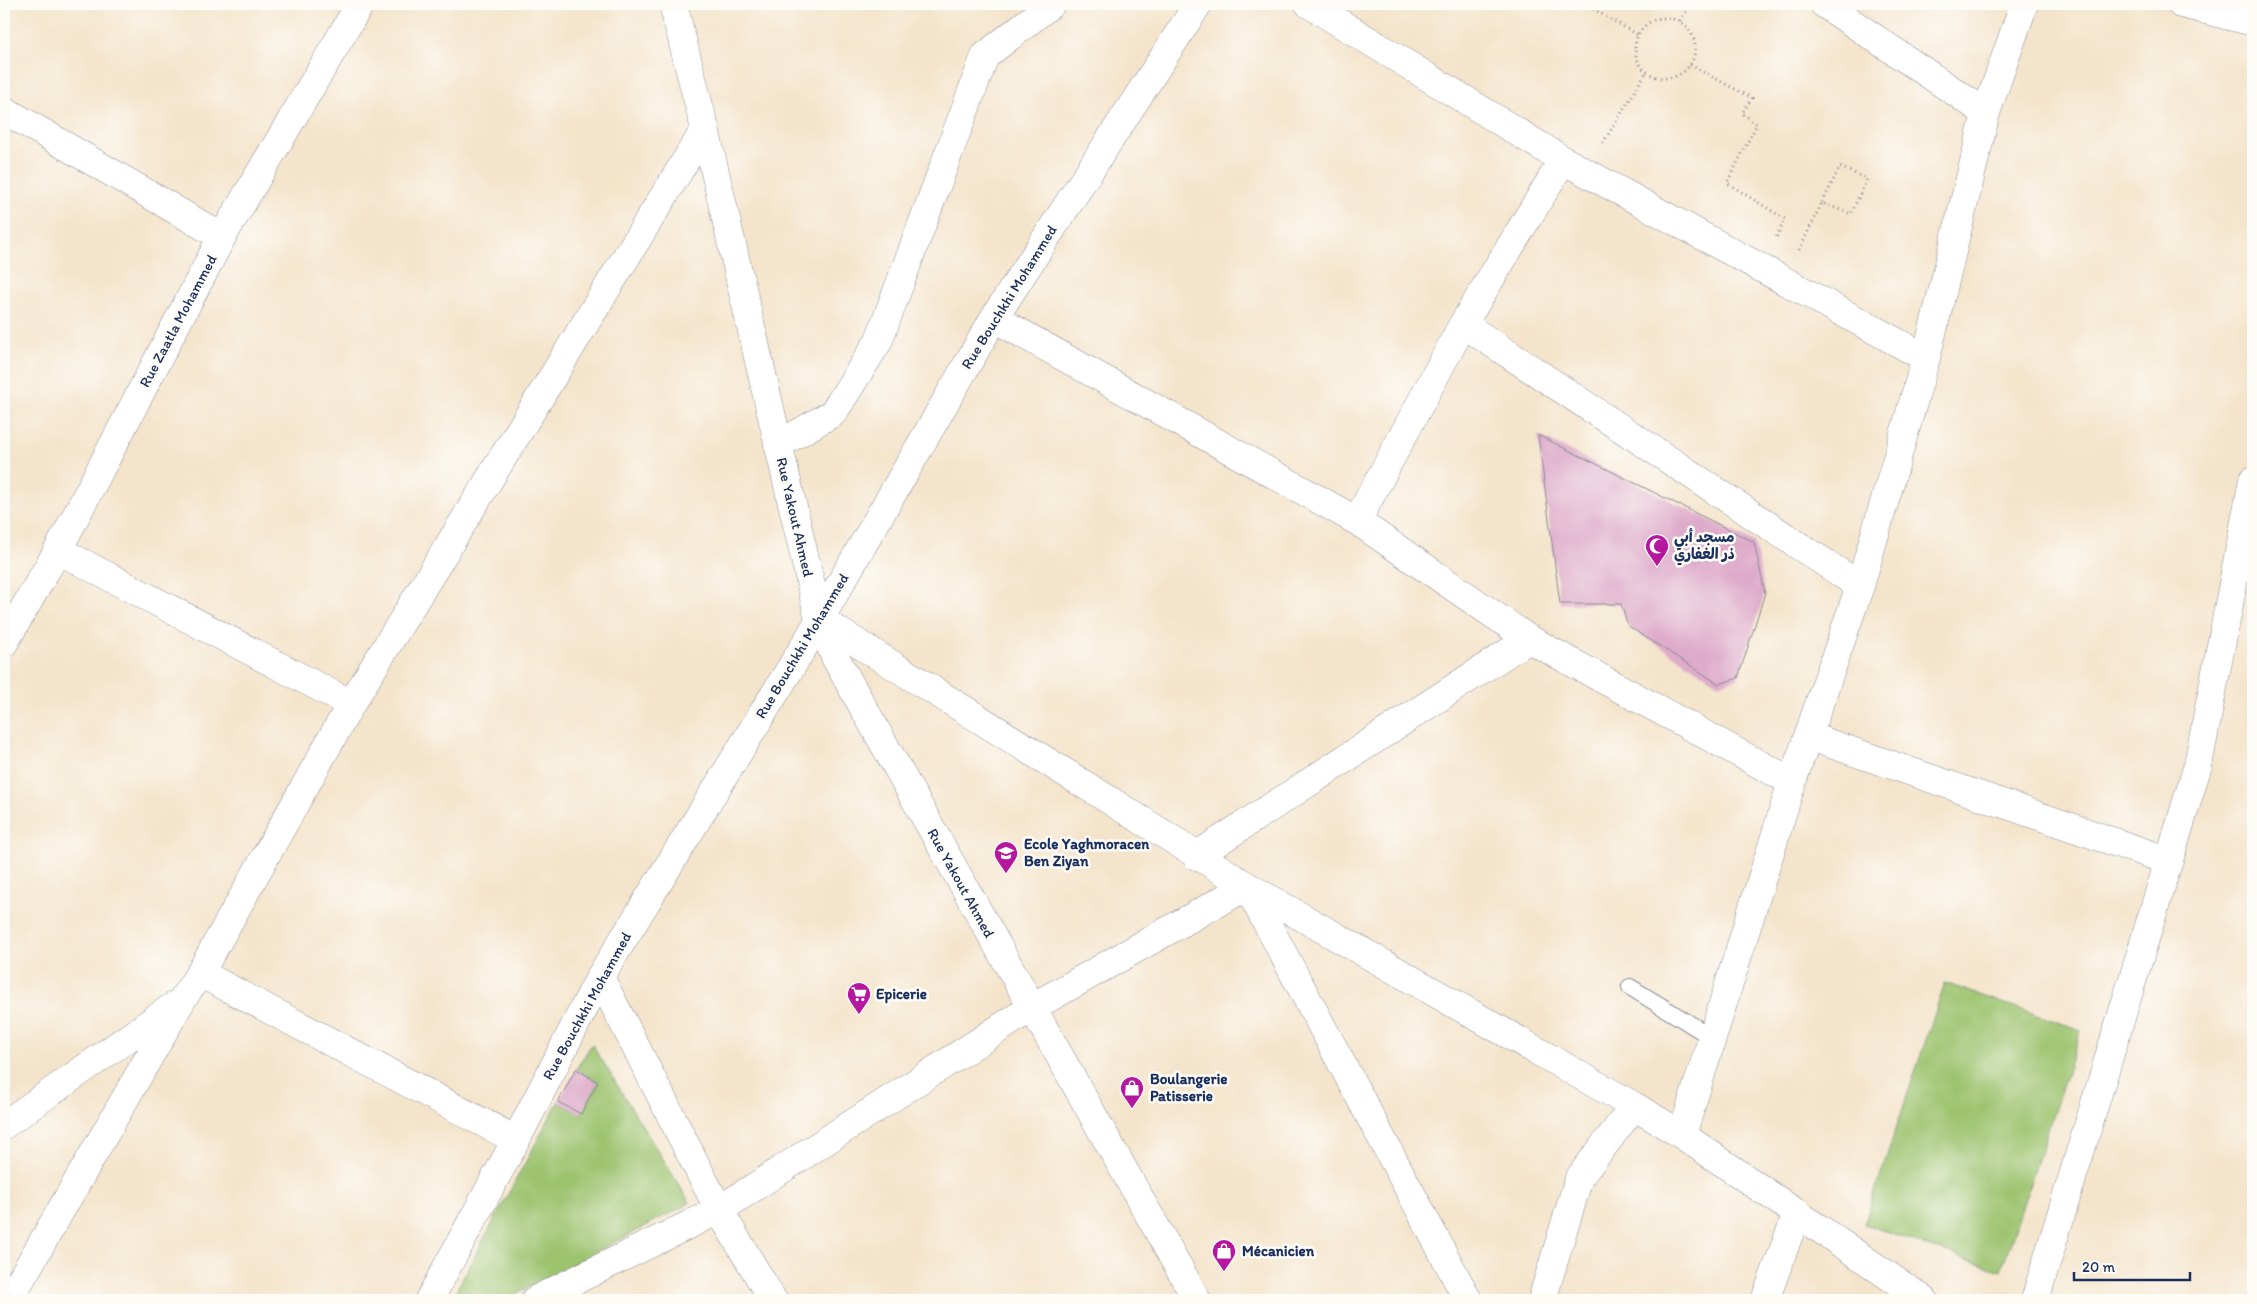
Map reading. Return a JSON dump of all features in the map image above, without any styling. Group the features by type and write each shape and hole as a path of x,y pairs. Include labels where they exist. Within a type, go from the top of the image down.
{"street":[{"name":"Rue Zaatla Mohammed","path":"4,643 58,550 222,237 360,4"},
{"name":"Rue Yakout Ahmed","path":"673,4 705,130 819,619 836,659 1197,1300"},
{"path":"778,445 834,413 878,342 985,56 1051,4"},
{"name":"Rue Bouchkhi Mohammed","path":"429,1300 516,1140 600,977 819,619 994,318 1198,4"},
{"path":"1309,4 1563,160 1926,358"},
{"path":"1824,4 1986,113"},
{"path":"1682,1135 1792,782 1860,586 1926,358 1986,113 2024,4"},
{"path":"2181,4 2253,22"},
{"path":"4,110 222,237"},
{"path":"8,1300 182,1000 200,973 351,704 705,130"},
{"path":"1357,521 1462,324 1563,160"},
{"path":"994,318 1357,521 1528,639 1792,782"},
{"path":"1462,324 1860,586"},
{"path":"2035,1300 2198,765 2253,480"},
{"path":"58,550 351,704"},
{"path":"819,619 1196,856 1682,1135 1924,1300"},
{"path":"1196,856 1528,639"},
{"path":"1808,736 2169,860"},
{"path":"535,1300 719,1210 1031,1008 1247,886"},
{"path":"1247,886 1468,1300"},
{"path":"200,973 516,1140"},
{"path":"600,977 719,1210 773,1300"},
{"path":"4,1125 182,1000"},
{"path":"1542,1300 1579,1178 1634,1106"},
{"path":"1766,1300 1797,1213"}],"lane":[{"path":"1630,986 1712,1038"}],"path":[{"path":"1680,21 1691,4"},
{"path":"1593,9 1638,35"},
{"path":"1671,18 1680,21 1693,36 1694,56 1690,65 1683,72 1674,76 1655,76 1646,71 1640,64 1636,54 1635,44 1638,35 1652,21 1671,18"},
{"path":"1690,65 1752,98 1742,113 1757,124 1727,183 1785,219 1773,242"},
{"path":"1600,147 1646,71"},
{"path":"1796,256 1840,167 1866,180 1851,214 1822,204"}],"green space":[{"path":"1945,983 2081,1030 2001,1271 1864,1224"},
{"path":"592,1044 690,1203 504,1300 451,1300 558,1102 581,1114 598,1082 576,1069"}],"building":[{"name":"مسجد أبي ذر الغفاري","path":"1538,435 1754,542 1765,593 1738,678 1719,684 1628,626 1621,604 1560,604"},
{"path":"576,1069 598,1082 581,1114 558,1102"}],"place":[{"name":"مسجد أبي ذر الغفاري","path":"1657,567"},
{"name":"Ecole Yaghmoracen Ben Ziyan","path":"1006,874"},
{"name":"Epicerie","path":"859,1015"},
{"name":"Boulangerie Patisserie","path":"1132,1109"},
{"name":"Mécanicien","path":"1224,1272"}]}
